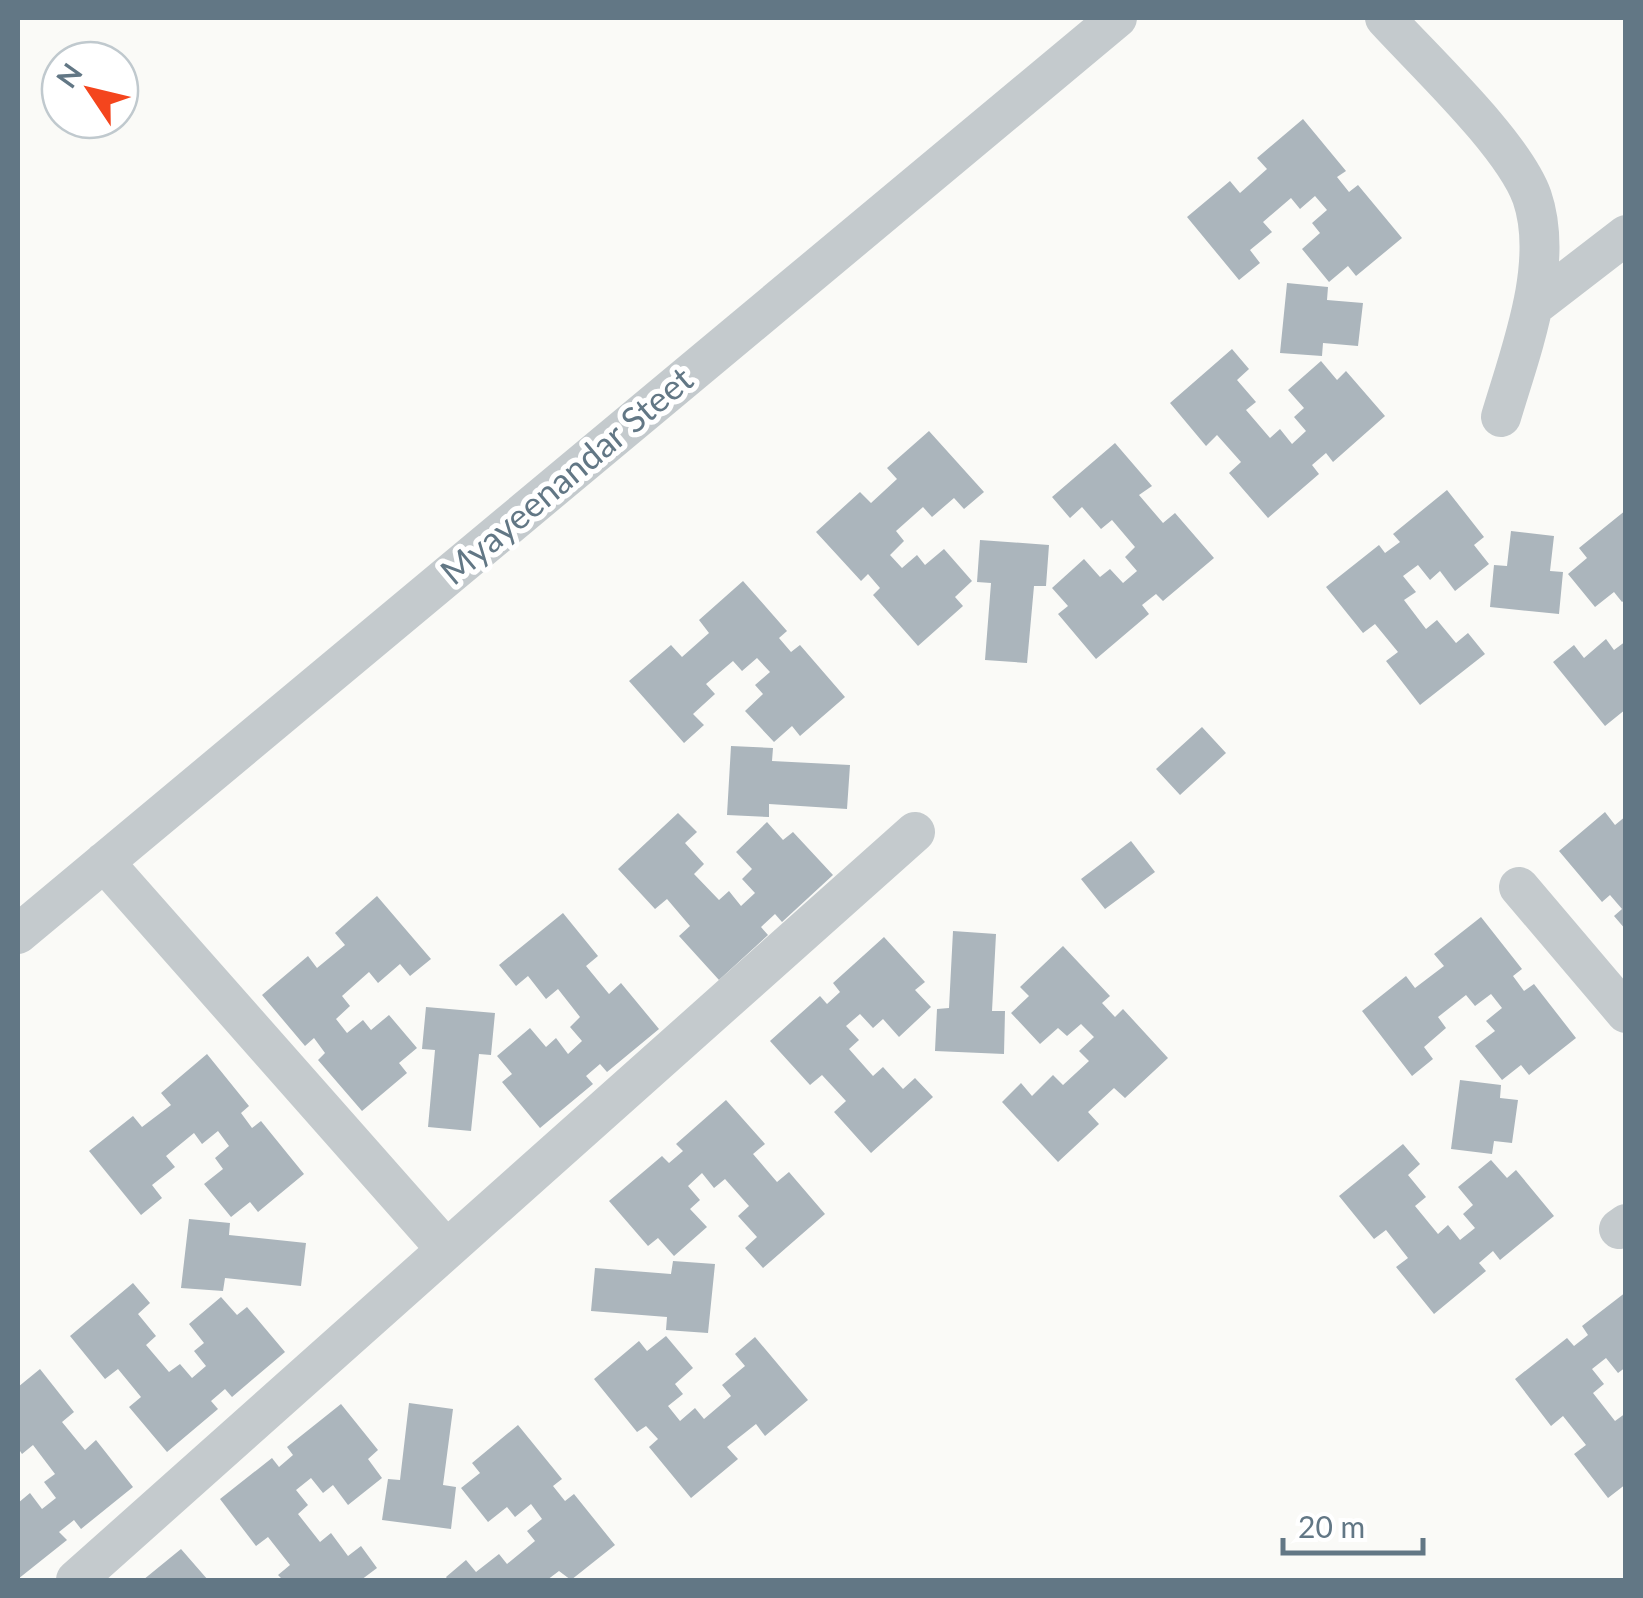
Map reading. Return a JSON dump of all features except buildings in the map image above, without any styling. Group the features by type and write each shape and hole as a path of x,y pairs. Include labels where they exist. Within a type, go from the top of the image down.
{"street":[{"name":"Myayeenandar Steet","path":"18,934 1116,18"},
{"path":"1386,18 1501,147 1532,197 1538,253 1534,306 1502,417"},
{"path":"1534,306 1626,235"},
{"path":"76,1580 915,832"},
{"path":"104,862 446,1249"},
{"path":"1520,888 1626,1013"}]}
